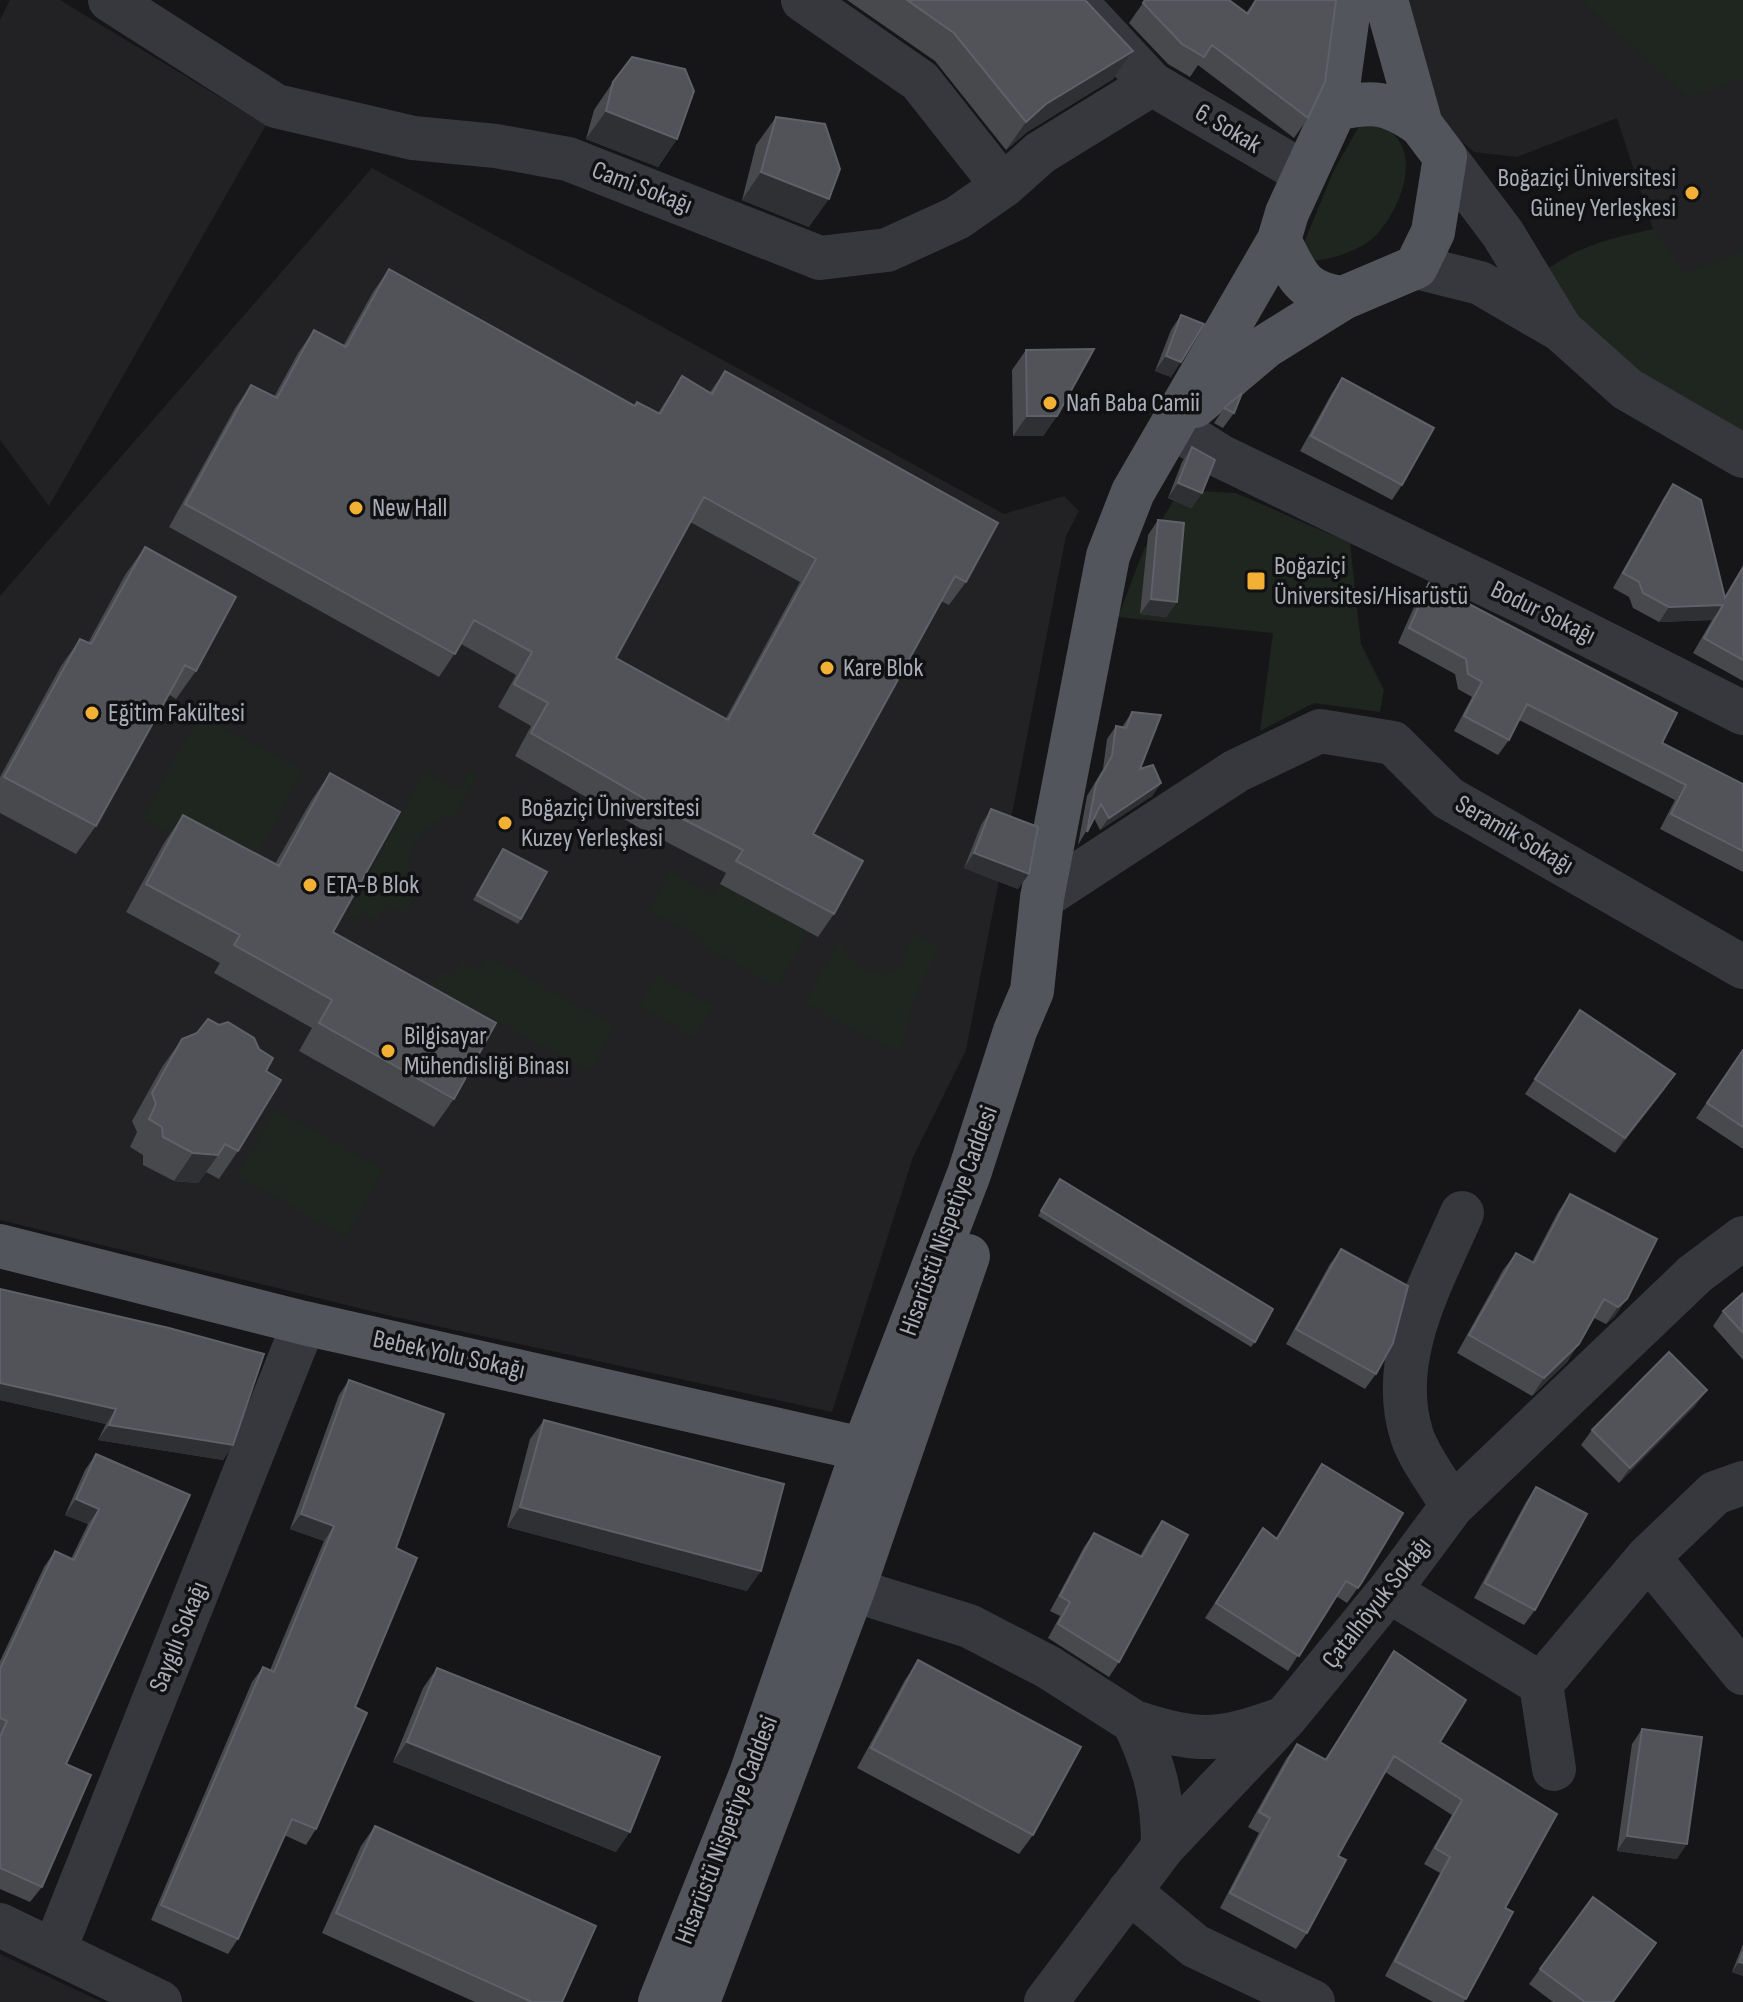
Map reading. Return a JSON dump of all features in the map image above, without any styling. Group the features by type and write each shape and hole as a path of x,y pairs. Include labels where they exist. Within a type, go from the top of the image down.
{"main road":[{"name":"Hisarüstü Nispetiye Caddesi","path":"660,2002 882,1452 1015,1031 1032,991 1042,898 1108,556 1133,492 1279,240 1304,173 1335,109 1350,0"},
{"path":"1386,0 1433,141 1433,232 1416,267"},
{"path":"1335,109 1371,102 1397,108 1433,141"},
{"path":"1279,240 1299,277 1318,295 1343,298"},
{"name":"Hisarüstü Nispetiye Caddesi","path":"1172,426 1266,346 1343,298 1416,267"},
{"name":"Bebek Yolu Sokağı","path":"0,1246 304,1323 882,1452"},
{"path":"698,2002 853,1590 882,1452"}],"street":[{"name":"Cami Sokağı","path":"110,0 276,106 413,138 496,146 568,159 820,258 887,250 957,218 1003,186 1040,153 1152,84"},
{"path":"803,0 920,81 1003,186"},
{"name":"6. Sokak","path":"1074,0 1152,84 1304,173"},
{"path":"1433,141 1503,234 1561,330"},
{"path":"1416,267 1480,283 1561,330 1627,389 1743,456"},
{"name":"Bodur Sokağı","path":"1172,426 1233,462 1743,713"},
{"name":"Seramik Sokağı","path":"1042,898 1236,771 1320,731 1393,743 1448,798 1743,967"},
{"path":"1452,1506 1412,1437 1403,1370 1425,1298 1462,1213"},
{"name":"Çatalhöyuk Sokağı","path":"1046,2002 1163,1847 1285,1718 1389,1591 1452,1506 1695,1274 1743,1238"},
{"name":"Saygılı Sokağı","path":"54,1951 304,1323"},
{"path":"1554,1769 1541,1684 1648,1557 1715,1493 1743,1483"},
{"path":"1648,1557 1743,1673"},
{"path":"853,1590 969,1626 1048,1667 1134,1722 1186,1738 1236,1735 1285,1718"},
{"path":"1389,1591 1541,1684"},
{"path":"1134,1722 1153,1762 1163,1805 1163,1847"},
{"path":"1129,1891 1195,1946 1313,2002"},
{"path":"0,1925 160,2002"}],"shaded area":[{"path":"10,0 60,0 266,125 49,506 0,440 0,20"},
{"name":"Boğaziçi Üniversitesi Güney Yerleşkesi","path":"1407,0 1743,0 1743,436 1567,276 1653,229 1617,118 1517,157 1474,152 1447,129 1409,37"},
{"path":"1580,0 1743,0 1743,78 1689,98"},
{"path":"1368,123 1391,132 1405,156 1406,171 1398,202 1382,228 1367,243 1342,254 1308,261 1304,243 1333,172 1358,128"},
{"name":"Boğaziçi Üniversitesi Kuzey Yerleşkesi","path":"372,168 1004,514 1064,496 1079,511 1066,536 966,1050 913,1157 832,1412 395,1317 0,1220 0,596"},
{"path":"1653,229 1685,274 1743,251 1743,436 1644,383 1574,314 1542,273 1582,249"},
{"path":"1180,490 1236,493 1350,543 1361,644 1384,690 1380,712 1314,703 1260,731 1273,633 1118,617 1144,549"},
{"path":"208,719 303,770 246,875 142,819 193,726"},
{"path":"470,770 477,774 457,814 431,825 410,853 411,879 416,893 405,914 386,904 376,921 362,913 357,920 347,915 424,772 460,790"},
{"path":"670,872 713,896 720,884 808,932 778,987 703,947 706,941 650,911"},
{"path":"914,935 938,948 914,999 900,1053 805,1003 838,941 858,965 883,974 903,967 905,952"},
{"path":"487,956 615,1025 590,1071 431,986 440,971 453,977 461,962 479,971"},
{"path":"656,975 712,1005 695,1037 639,1007"},
{"path":"275,1109 384,1170 346,1237 238,1176"},
{"path":"0,1954 102,2002 0,2002"}],"building":[{"path":"907,0 1085,0 1133,51 1046,104 1026,122 954,33"},
{"path":"1145,0 1229,0 1248,14 1256,0 1336,0 1325,82 1308,118 1212,45 1204,57 1182,44 1143,3"},
{"path":"632,57 685,69 694,91 677,139 606,111 613,82"},
{"path":"776,117 825,124 840,169 829,199 761,172"},
{"path":"389,269 635,406 637,402 660,414 682,376 712,394 725,371 998,523 966,582 955,576 813,834 863,861 834,914 736,861 743,850 652,803 531,733 548,703 514,684 532,652 474,620 455,654 185,504 251,385 277,398 314,330 346,347","holes":["704,497 816,559 728,720 616,658"]},
{"path":"1181,315 1204,324 1181,362 1166,356"},
{"path":"1094,349 1057,416 1027,416 1026,350"},
{"path":"1342,378 1434,428 1402,485 1311,436"},
{"path":"1242,393 1234,413 1224,408"},
{"path":"1192,447 1215,460 1202,493 1178,483"},
{"path":"1673,484 1701,500 1725,598 1743,568 1743,660 1704,638 1723,605 1669,607 1643,593 1639,582 1623,573"},
{"path":"1158,520 1184,523 1177,602 1151,599"},
{"name":"Eğitim Fakültesi","path":"145,547 236,597 196,671 185,665 96,826 4,777 80,639 91,644"},
{"path":"1429,583 1677,713 1662,743 1743,784 1743,851 1671,814 1686,785 1527,704 1509,740 1464,716 1482,682 1468,674 1466,659 1409,628"},
{"path":"1132,712 1161,715 1140,769 1153,765 1161,783 1109,818 1101,804 1087,832 1096,784 1112,756 1116,726 1126,728"},
{"path":"330,773 400,812 333,932 496,1023 454,1099 319,1023 332,1000 234,945 240,935 146,884 183,815 279,866"},
{"path":"991,809 1038,827 1029,874 974,853"},
{"path":"503,849 547,872 521,919 477,895"},
{"path":"1580,1010 1675,1074 1625,1138 1535,1079"},
{"path":"208,1019 219,1025 228,1022 254,1038 259,1049 273,1058 266,1071 281,1080 238,1151 225,1144 218,1155 193,1153 163,1137 162,1127 149,1119 156,1104 152,1093 182,1039 197,1033"},
{"path":"1743,1050 1743,1127 1707,1103"},
{"path":"1060,1179 1273,1309 1255,1342 1041,1211"},
{"path":"1570,1194 1657,1239 1627,1299 1618,1307 1604,1299 1579,1344 1544,1378 1469,1335 1516,1253 1534,1263"},
{"path":"1341,1249 1408,1286 1393,1343 1376,1374 1296,1329"},
{"path":"0,1289 169,1328 264,1354 233,1445 109,1425 116,1409 0,1383"},
{"path":"1743,1293 1743,1333 1723,1311"},
{"path":"1669,1352 1707,1390 1630,1468 1592,1430"},
{"path":"349,1380 444,1414 396,1548 417,1558 355,1707 367,1713 316,1829 292,1819 238,1939 161,1905 263,1667 274,1672 334,1526 301,1514"},
{"path":"544,1420 784,1484 761,1571 520,1507"},
{"path":"96,1454 190,1495 66,1764 91,1775 42,1887 0,1868 0,1737 7,1721 0,1718 0,1669 55,1551 74,1560 99,1509 76,1499"},
{"path":"1322,1464 1403,1513 1358,1588 1346,1581 1299,1656 1216,1603 1263,1528 1277,1539"},
{"path":"1536,1487 1587,1514 1535,1610 1485,1583"},
{"path":"1162,1521 1188,1535 1119,1662 1058,1624 1070,1602 1060,1596 1094,1533 1142,1557"},
{"path":"1394,1651 1466,1700 1440,1742 1557,1814 1505,1908 1513,1912 1466,1999 1395,1961 1450,1857 1435,1848 1462,1800 1394,1756 1338,1856 1346,1860 1307,1933 1230,1893 1270,1818 1259,1812 1297,1744 1326,1760"},
{"path":"918,1660 1081,1747 1033,1835 871,1748"},
{"path":"437,1668 660,1757 630,1832 407,1742"},
{"path":"1642,1729 1702,1737 1687,1844 1627,1836"},
{"path":"375,1826 596,1926 562,2002 532,2002 336,1913"},
{"path":"1593,1897 1656,1943 1613,2002 1585,2002 1540,1969"}],"place":[{"name":"Boğaziçi Üniversitesi Güney Yerleşkesi","path":"1692,193"},
{"name":"Nafi Baba Camii","path":"1050,403"},
{"name":"New Hall","path":"356,508"},
{"name":"Boğaziçi Üniversitesi/Hisarüstü","path":"1256,581"},
{"name":"Kare Blok","path":"827,668"},
{"name":"Eğitim Fakültesi","path":"92,713"},
{"name":"Boğaziçi Üniversitesi Kuzey Yerleşkesi","path":"505,823"},
{"name":"ETA-B Blok","path":"310,885"},
{"name":"Bilgisayar Mühendisliği Binası","path":"388,1051"}]}
